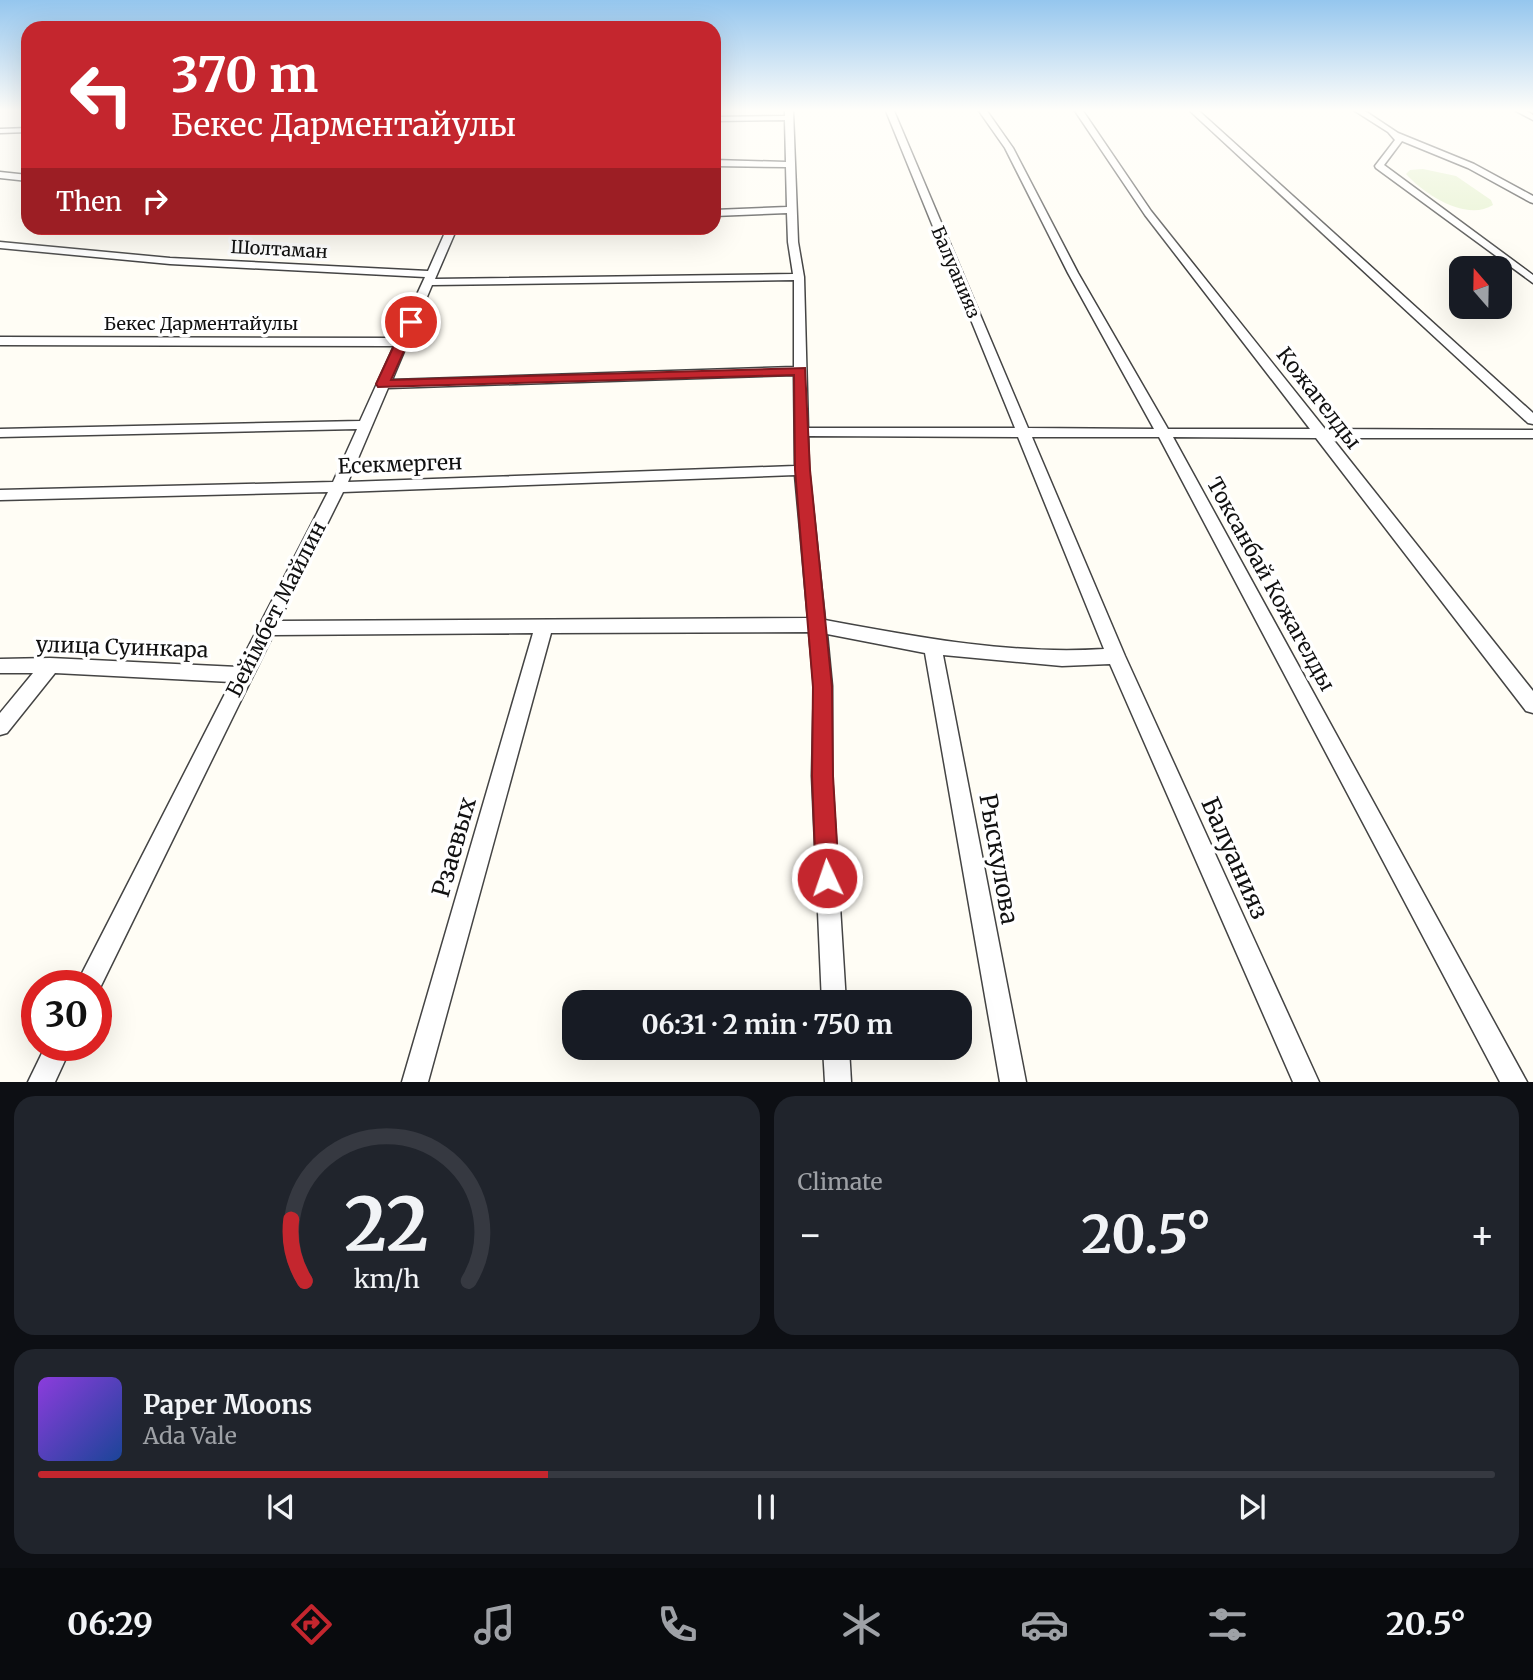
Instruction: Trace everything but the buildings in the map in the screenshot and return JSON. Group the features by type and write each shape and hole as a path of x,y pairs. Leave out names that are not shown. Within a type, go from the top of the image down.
{"street":[{"path":"791,161 793,242 799,277 802,470 823,687 822,776 833,990"},
{"name":"Балуанияз","path":"911,161 1116,656 1306,1082"},
{"name":"Токсанбай Кожагелды","path":"1016,161 1073,273 1210,516 1514,1082"},
{"name":"Кожагелды","path":"1113,161 1147,213 1533,705"},
{"path":"1249,161 1533,420"},
{"path":"1382,161 1379,166 1533,280"},
{"path":"1459,161 1533,200"},
{"path":"721,163 791,165"},
{"path":"0,175 21,177"},
{"path":"721,213 792,210"},
{"name":"Бейімбет Майлин","path":"95,970 338,487 449,235"},
{"name":"Шолтаман","path":"0,245 170,261 430,278 799,277"},
{"name":"Бекес Дарментайулы","path":"0,341 402,342"},
{"path":"383,384 800,371"},
{"path":"0,433 366,425"},
{"path":"802,432 1533,434"},
{"name":"Eсекмерген","path":"0,495 338,487 802,470"},
{"path":"267,628 817,625 933,647 1062,659 1116,656"},
{"name":"Рзаевых","path":"415,1082 544,626"},
{"name":"Рыскулова","path":"933,647 1013,1082"},
{"path":"0,727 50,665"},
{"name":"улица Суинкара","path":"0,666 50,665 242,675"},
{"path":"837,1060 838,1082"},
{"path":"41,1082 51,1061"}],"green space":[{"path":"1423,169 1456,176 1491,200 1493,205 1471,210 1458,208 1434,197 1406,174 1410,170"}],"route":[{"path":"411,322 383,384 800,371 802,470 823,687 822,776 827,878"}]}
